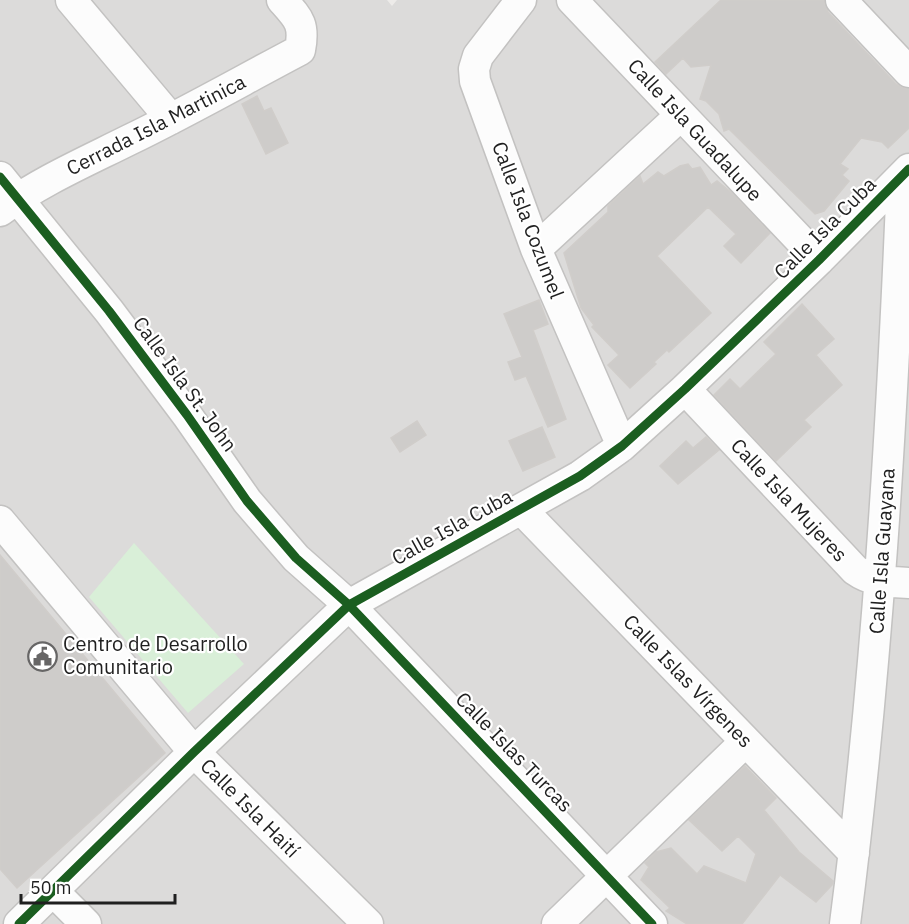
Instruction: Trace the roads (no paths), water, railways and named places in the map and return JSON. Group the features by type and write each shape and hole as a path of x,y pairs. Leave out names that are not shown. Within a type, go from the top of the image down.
{"street":[{"path":"71,0 171,119"},
{"name":"Cerrada Isla Martinica","path":"6,195 91,158 171,119 300,50 303,33 297,18 282,0"},
{"name":"Calle Isla Cozumel","path":"520,0 477,56 474,69 475,81 536,249 622,446"},
{"name":"Calle Isla Guadalupe","path":"572,0 819,260"},
{"path":"841,0 909,72"},
{"path":"536,249 681,115"},
{"name":"Calle Isla Cuba","path":"19,924 194,752 349,605 522,510 580,476 622,446 685,389 819,260 905,173"},
{"name":"Calle Isla Guayana","path":"845,924 895,582 893,382 905,173"},
{"name":"Calle Isla St. John","path":"6,195 109,311 187,415 247,501 296,558 349,605"},
{"name":"Calle Isla Mujeres","path":"685,389 855,570 865,577 895,582"},
{"name":"Calle Islas Vírgenes","path":"522,510 854,853"},
{"name":"Calle Isla Haití","path":"0,521 194,752 368,924"},
{"name":"Calle Islas Turcas","path":"349,605 652,924"},
{"path":"557,924 745,742"},
{"path":"53,891 86,924"}],"place":[{"name":"Centro de Desarrollo Comunitario","path":"42,656"}]}
